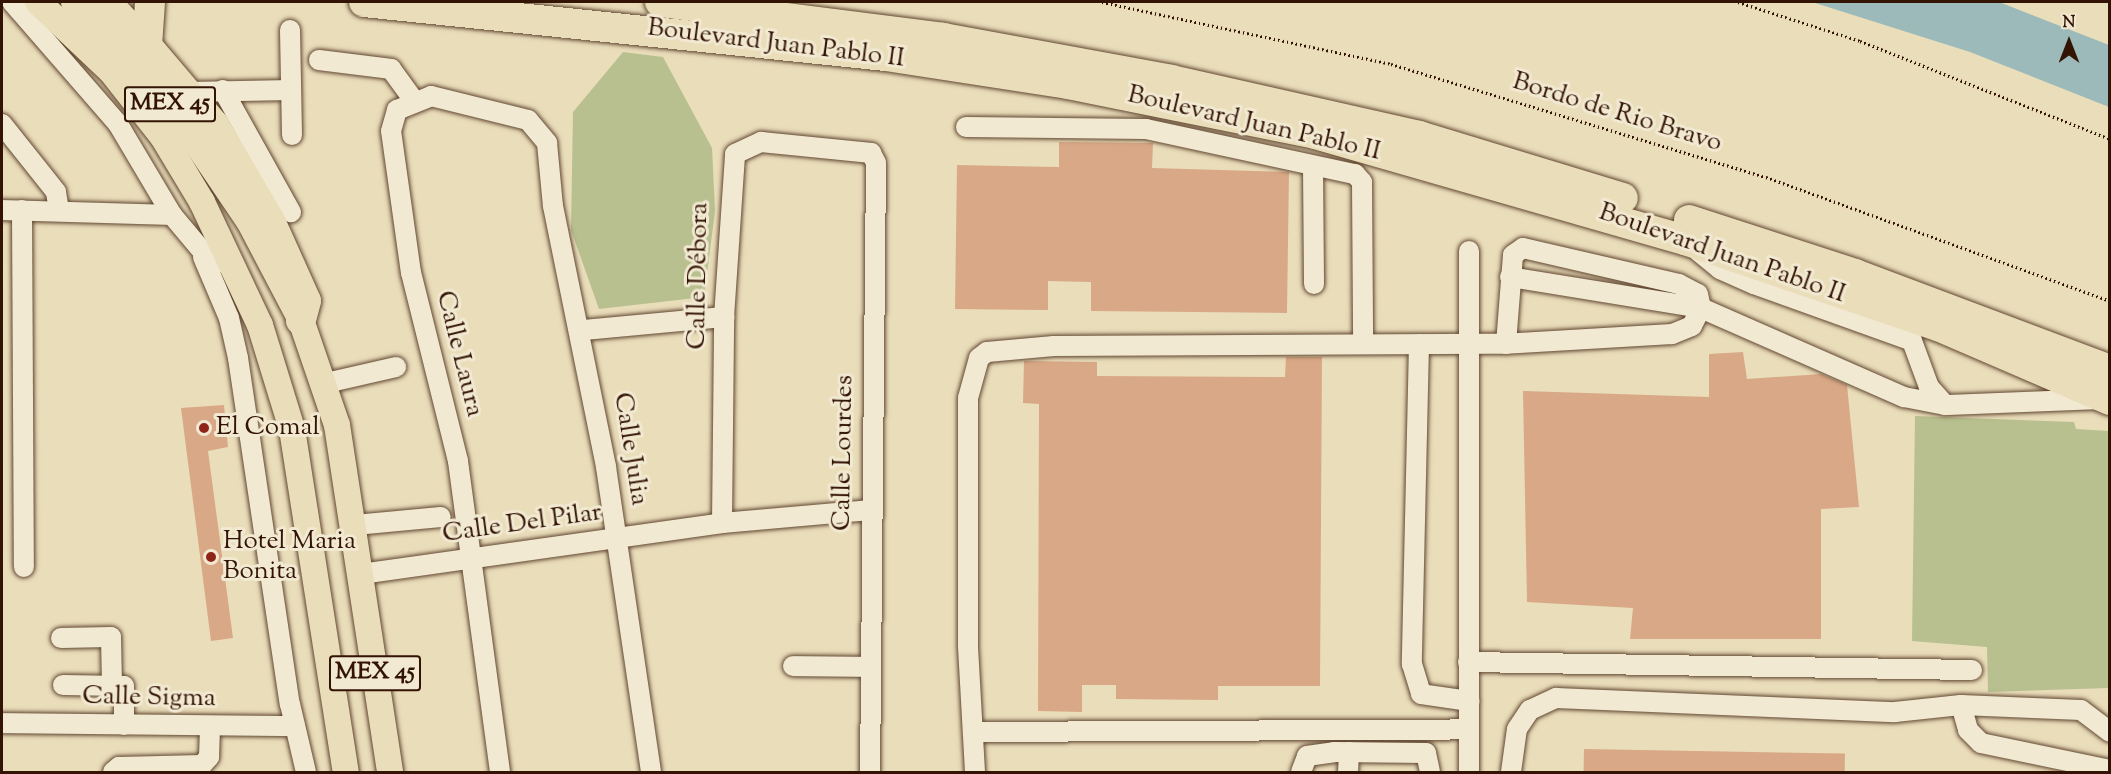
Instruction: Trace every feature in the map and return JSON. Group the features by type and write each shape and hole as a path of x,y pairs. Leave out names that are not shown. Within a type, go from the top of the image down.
{"highway":[{"path":"106,2 189,92 272,223 306,301 301,320"},
{"path":"147,46 150,2"},
{"name":"Boulevard Juan Pablo II","path":"364,2 767,41 1068,84 1315,134 1685,240 1938,326 2109,390"},
{"name":"Boulevard Juan Pablo II","path":"660,2 944,38 1171,80 1419,136 1855,274 2109,390"}],"main road":[{"name":"MEX 45","path":"38,2 111,71 163,137 245,292 292,429 346,772"},
{"name":"MEX 45","path":"74,2 169,103 249,221 301,320 326,383 355,525 390,772"}],"street":[{"path":"12,2 118,124 172,215 203,256 245,292"},
{"path":"290,30 292,135"},
{"path":"320,60 392,69 413,99"},
{"path":"223,90 291,212"},
{"path":"189,92 291,90"},
{"name":"Calle Julia","path":"413,99 430,96 528,120 545,137 553,206 583,330 651,772"},
{"name":"Calle Laura","path":"413,99 392,122 395,170 411,273 458,461 500,772"},
{"path":"2,124 56,192 59,211"},
{"path":"966,127 1146,129 1313,167 1354,174 1362,182 1363,343"},
{"name":"Calle Débora","path":"722,523 724,317 735,154 761,142 853,152"},
{"name":"Calle Lourdes","path":"853,152 871,153 876,164 870,510 870,772"},
{"path":"1313,167 1314,284"},
{"path":"2,210 172,215"},
{"path":"22,210 24,567"},
{"path":"1685,240 1720,269 1754,284 1912,341 1929,387 1945,405"},
{"path":"975,772 968,398 979,358 1007,349 1054,346 1363,343 1468,345 1506,344 1672,334 1692,327 1701,308 1698,294 1679,284 1523,248 1513,255 1506,344"},
{"path":"1469,250 1469,772"},
{"path":"203,256 229,318 238,358 295,726 306,772"},
{"path":"1510,277 1701,308 1869,384 1945,405 2109,390"},
{"path":"583,330 724,317"},
{"path":"1419,344 1412,664 1421,694 1469,701"},
{"path":"326,383 396,367"},
{"name":"Calle Del Pilar","path":"361,574 722,523 870,510"},
{"path":"355,525 441,517"},
{"path":"62,638 111,637 112,685"},
{"path":"1468,662 1972,670"},
{"path":"793,666 870,667"},
{"path":"63,685 124,686 124,725"},
{"path":"1511,772 1516,729 1530,710 1556,698 1895,712 1961,705 2081,710 2109,732"},
{"path":"1961,705 1968,730 1989,746 2109,770"},
{"name":"Calle Sigma","path":"2,723 295,726"},
{"path":"113,772 120,767 187,770 202,765 209,757 210,726"},
{"path":"974,732 1469,729"},
{"path":"1348,752 1348,772"},
{"path":"1301,772 1307,756 1348,752 1426,753 1430,772"}],"path":[{"name":"Bordo de Rio Bravo","path":"1102,2 1391,64 1766,177 2109,301"},
{"path":"1738,2 1860,41 2109,139"}],"green space":[{"path":"623,52 663,57 712,148 715,211 704,297 599,309 571,230 573,112"},
{"path":"1915,416 2074,422 2076,429 2109,431 2109,688 1988,692 1987,647 1912,641"}],"water":[{"path":"1812,2 1999,2 2109,45 2109,107 1970,52"}],"building":[{"path":"1059,142 1153,143 1152,168 1289,172 1287,313 1091,311 1091,282 1048,281 1048,310 955,309 957,165 1059,167"},
{"path":"1743,352 1747,379 1821,374 1847,385 1859,507 1821,509 1821,639 1630,639 1633,608 1527,602 1523,391 1709,397 1709,354"},
{"path":"1286,357 1322,357 1320,686 1218,686 1218,700 1116,699 1116,685 1082,685 1082,712 1038,711 1039,404 1023,403 1024,361 1097,362 1097,376 1285,377"},
{"path":"224,405 228,447 208,451 233,638 211,641 181,408"},
{"path":"1584,749 1845,754 1845,772 1584,772"}],"place":[{"name":"El Comal","path":"204,428"},
{"name":"Hotel Maria Bonita","path":"211,557"}]}
